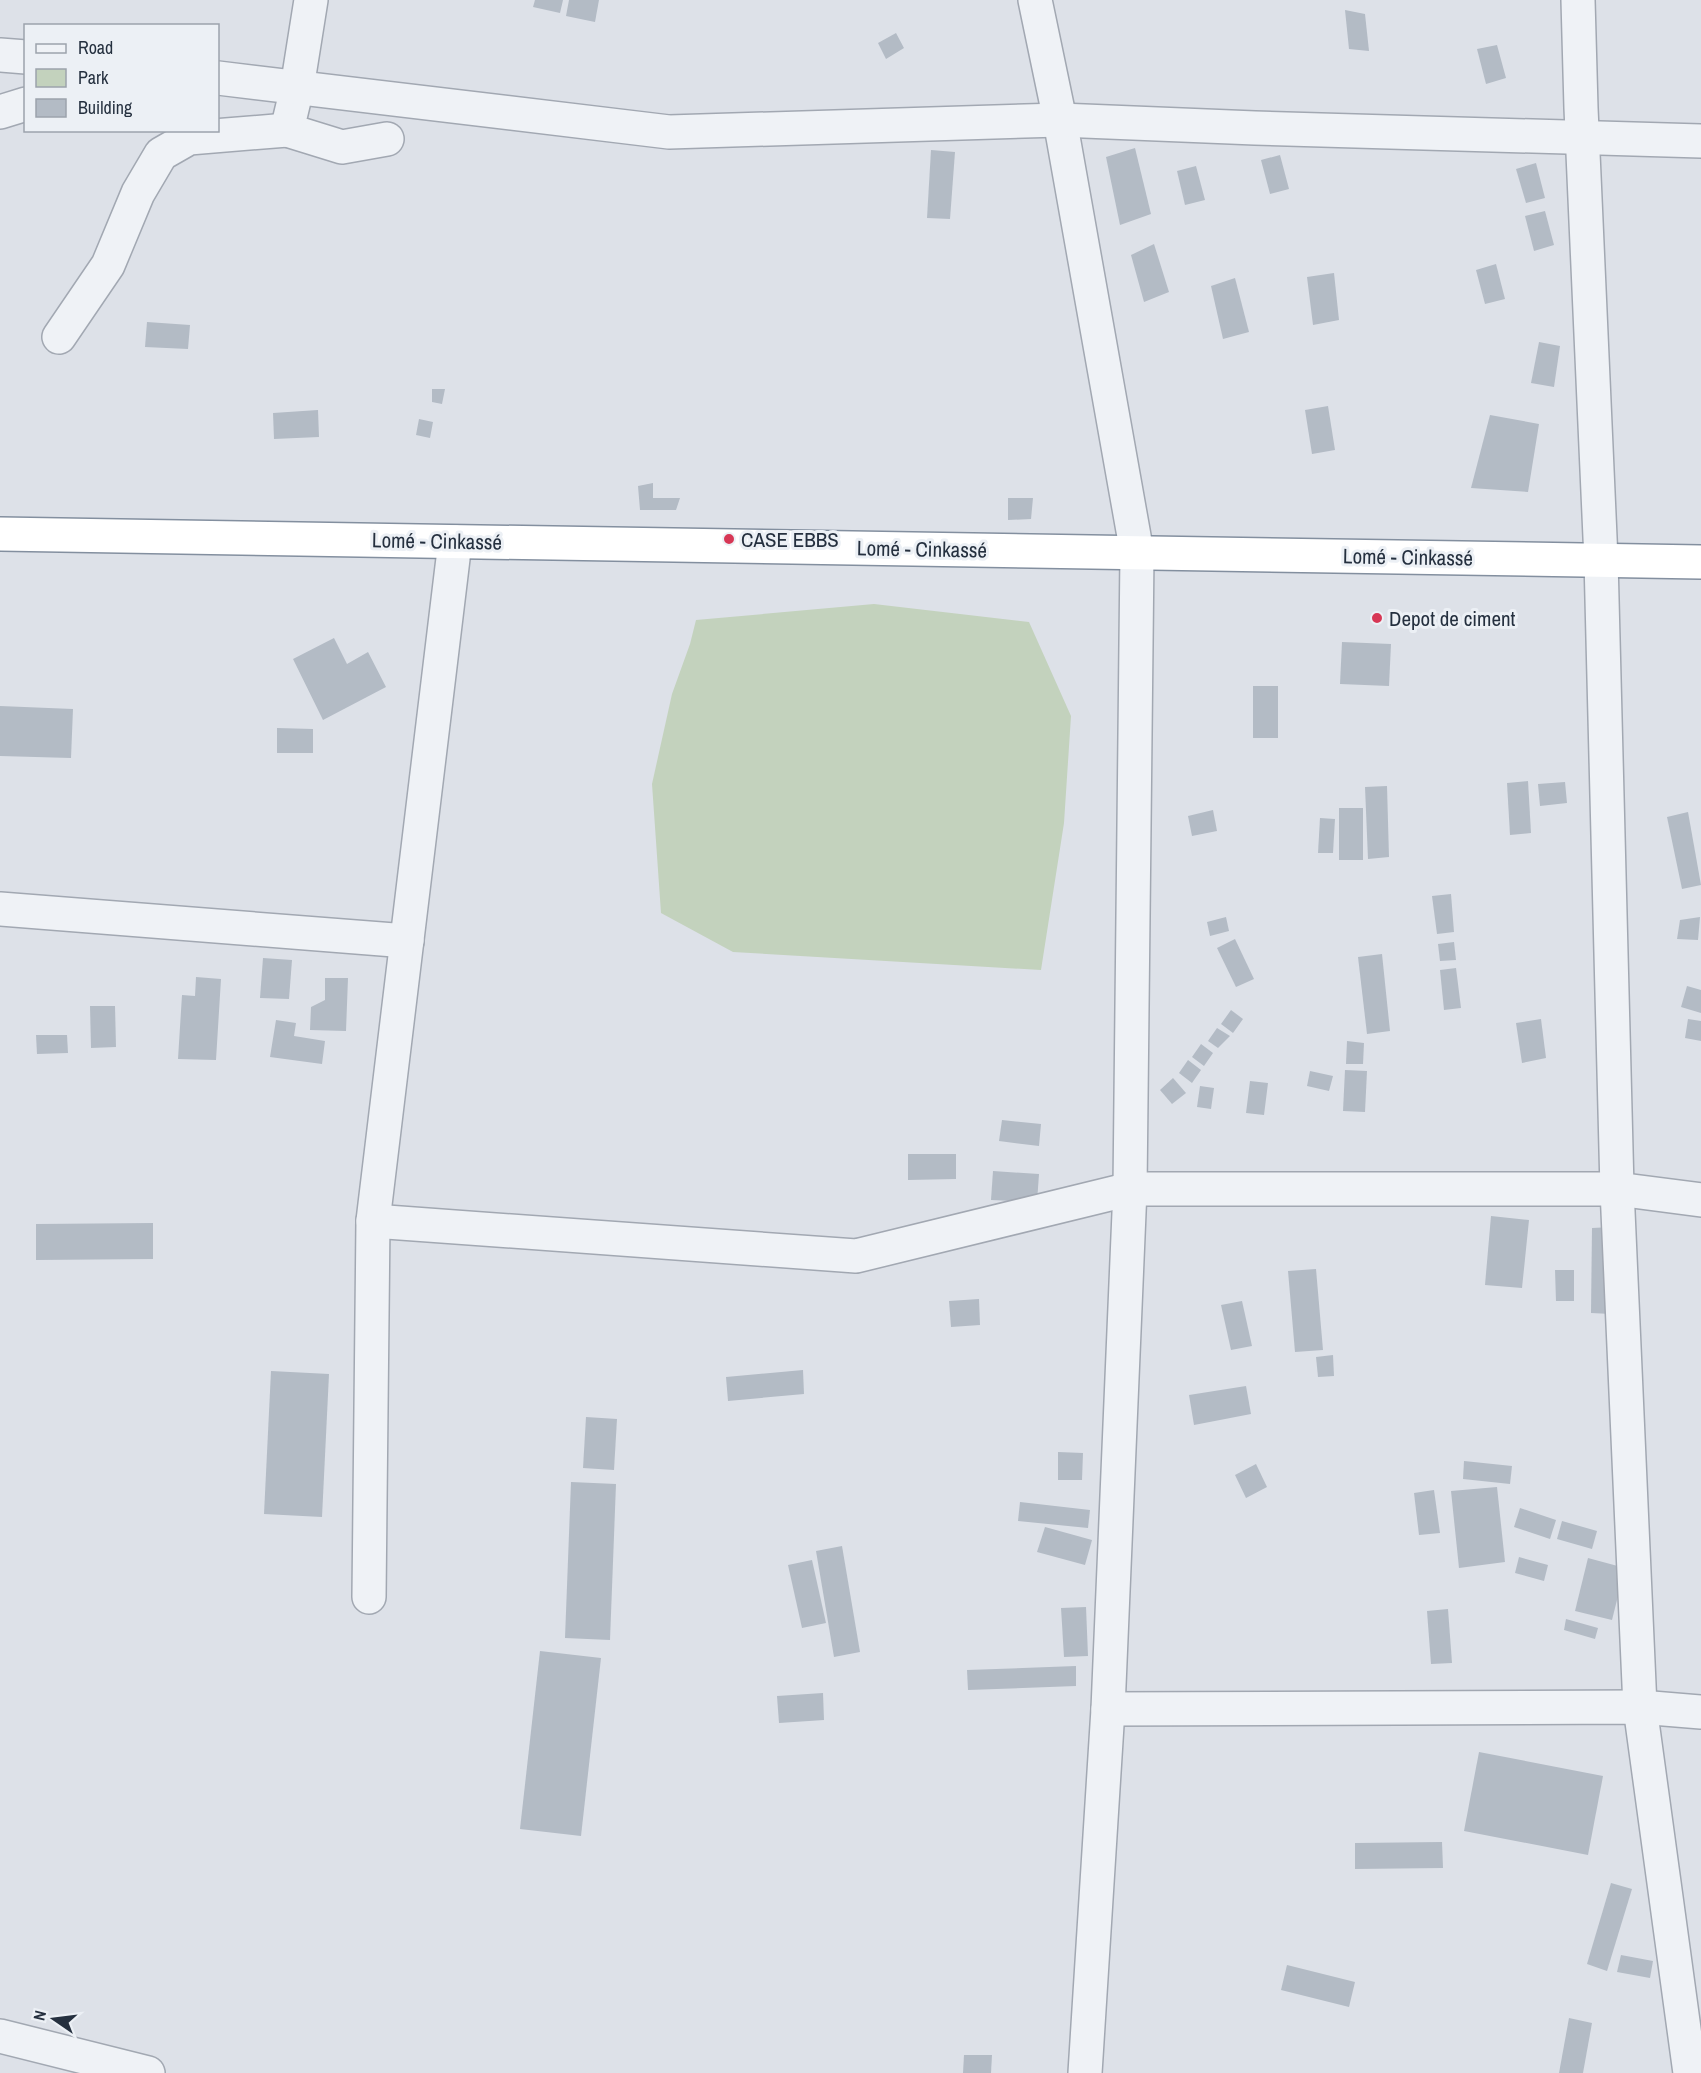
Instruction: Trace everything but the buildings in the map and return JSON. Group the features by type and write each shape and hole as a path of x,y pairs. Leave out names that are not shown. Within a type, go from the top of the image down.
{"highway":[{"name":"Lomé - Cinkassé","path":"0,534 1701,562"}],"street":[{"path":"287,130 297,88 311,0"},
{"path":"1035,0 1060,120 1137,553 1131,1189 1108,1709 1084,2073"},
{"path":"1578,0 1601,561 1617,1189 1640,1707 1690,2073"},
{"path":"0,55 24,57"},
{"path":"219,78 669,132 1060,120 1701,141"},
{"path":"0,112 24,105"},
{"path":"59,337 108,265 138,193 171,138 287,130 342,147 387,139"},
{"path":"369,1597 373,1221 455,542"},
{"path":"0,909 407,941"},
{"path":"373,1221 855,1256 1131,1189 1617,1189 1701,1200"},
{"path":"1108,1709 1640,1707 1701,1712"},
{"path":"0,2036 148,2073"}],"green space":[{"path":"874,604 1029,622 1071,716 1064,823 1041,970 733,952 661,913 652,784 672,694 696,620"}],"place":[{"name":"CASE EBBS","path":"729,539"},
{"name":"Depot de ciment","path":"1377,618"}]}
